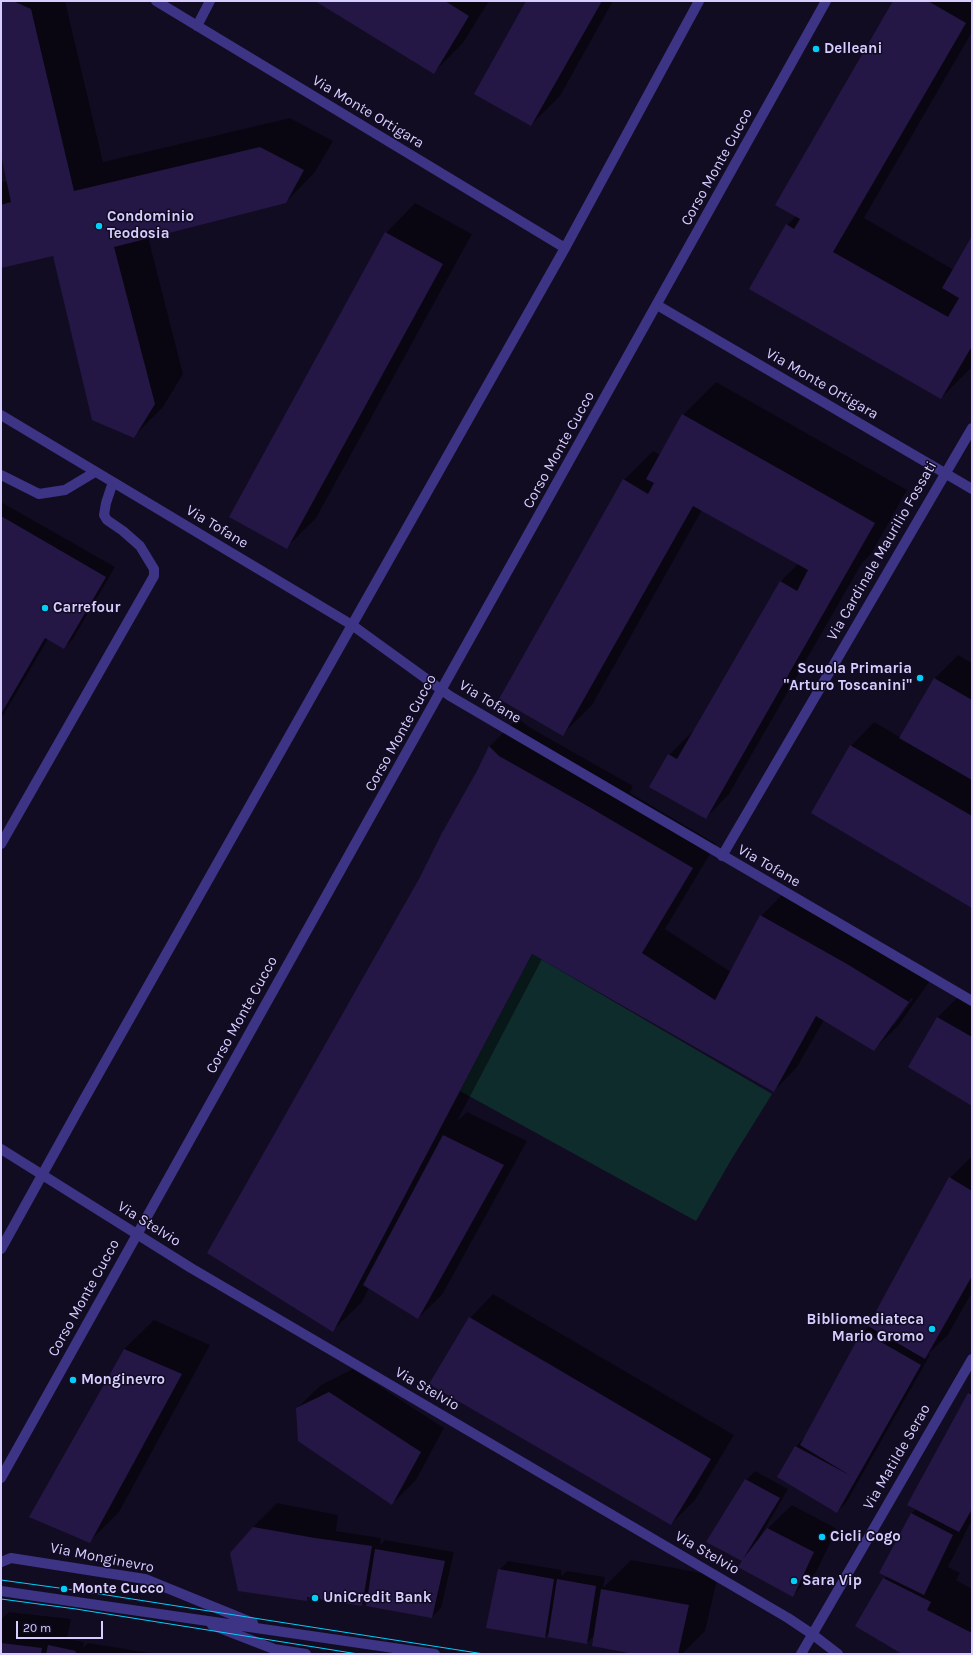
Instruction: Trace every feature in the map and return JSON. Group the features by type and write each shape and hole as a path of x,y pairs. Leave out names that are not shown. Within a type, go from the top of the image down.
{"street":[{"name":"Via Monte Ortigara","path":"156,1 565,248"},
{"path":"197,26 210,1"},
{"path":"1,1248 565,248 699,1"},
{"name":"Corso Monte Cucco","path":"1,1478 136,1234 442,691 826,1"},
{"name":"Via Monte Ortigara","path":"657,305 972,489"},
{"name":"Via Tofane","path":"1,415 352,625 442,691 972,1001"},
{"name":"Via Cardinale Maurilio Fossati","path":"722,856 972,428"},
{"path":"1,475 39,494 65,490 95,472"},
{"path":"1,844 154,576 154,569 140,546 124,531 107,520 104,515 106,503 113,482"},
{"name":"Via Stelvio","path":"1,1149 136,1234 812,1634 838,1654"},
{"name":"Via Matilde Serao","path":"801,1654 972,1359"},
{"name":"Via Monginevro","path":"1,1562 11,1558 145,1579 236,1615 262,1628"},
{"name":"Via Monginevro","path":"1,1591 435,1654"},
{"name":"Via Monginevro","path":"191,1618 274,1649 306,1654"}],"green space":[{"path":"532,954 772,1094 731,1160 696,1221 460,1091"}],"building":[{"name":"Condominio Teodosia","path":"1,1 13,1 31,9 74,191 260,147 304,170 286,203 114,247 155,404 134,438 92,420 53,256 1,268 1,205 11,202 1,155"},
{"path":"315,1 445,1 469,16 434,74"},
{"path":"526,1 602,1 531,126 474,94"},
{"path":"893,1 928,1 966,23 833,252 948,317 959,298 942,288 972,236 972,346 941,399 749,289 786,224 794,229 800,219 775,205"},
{"path":"385,232 443,264 287,549 229,517"},
{"path":"682,414 875,523 706,819 649,787 668,754 677,759 780,581 797,591 808,570 693,506 563,736 499,699 623,479 648,494 654,483 646,479"},
{"name":"Carrefour","path":"1,516 106,577 64,649 45,638 1,714"},
{"path":"934,678 972,700 972,780 899,738"},
{"path":"850,745 972,816 972,908 811,813"},
{"path":"489,746 499,756 693,868 642,953 715,1000 760,915 847,964 909,1002 874,1051 816,1016 774,1092 532,954 333,1332 207,1253 419,879"},
{"path":"937,1017 972,1037 972,1106 908,1067"},
{"path":"443,1135 504,1165 418,1319 363,1285"},
{"path":"949,1177 972,1191 972,1276 925,1359 868,1326"},
{"path":"469,1317 711,1459 671,1525 429,1384"},
{"path":"862,1331 921,1365 837,1513 777,1477 795,1446 851,1476 800,1445"},
{"path":"124,1349 182,1374 90,1543 29,1517"},
{"path":"329,1392 421,1452 392,1505 298,1441 296,1408"},
{"path":"968,1393 972,1395 972,1509 959,1532 907,1505"},
{"path":"745,1479 780,1498 743,1559 767,1528 814,1552 793,1597 738,1567 742,1561 706,1542"},
{"path":"911,1513 953,1535 924,1595 879,1573"},
{"path":"253,1527 372,1546 362,1606 307,1597 307,1601 238,1591 230,1553"},
{"path":"375,1549 445,1561 432,1618 366,1606"},
{"path":"498,1569 554,1579 545,1638 486,1628"},
{"path":"883,1578 931,1602 927,1610 972,1633 972,1654 902,1654 855,1626"},
{"path":"557,1579 596,1586 587,1644 548,1637"},
{"path":"601,1589 689,1605 678,1654 634,1654 592,1646"},
{"path":"1,1643 42,1648 41,1654 1,1654"},
{"path":"48,1645 76,1651 75,1654 46,1654"}],"tram line":[{"path":"1,1580 81,1591 484,1654"},
{"path":"1,1599 76,1609 358,1654"}],"place":[{"name":"Delleani","path":"816,49"},
{"name":"Condominio Teodosia","path":"99,226"},
{"name":"Carrefour","path":"45,608"},
{"name":"Scuola Primaria \"Arturo Toscanini\"","path":"920,678"},
{"name":"Bibliomediateca Mario Gromo","path":"932,1329"},
{"name":"Monginevro","path":"73,1380"},
{"name":"Cicli Cogo","path":"822,1537"},
{"name":"Sara Vip","path":"794,1581"},
{"name":"Monte Cucco","path":"64,1589"},
{"name":"UniCredit Bank","path":"315,1598"}]}
